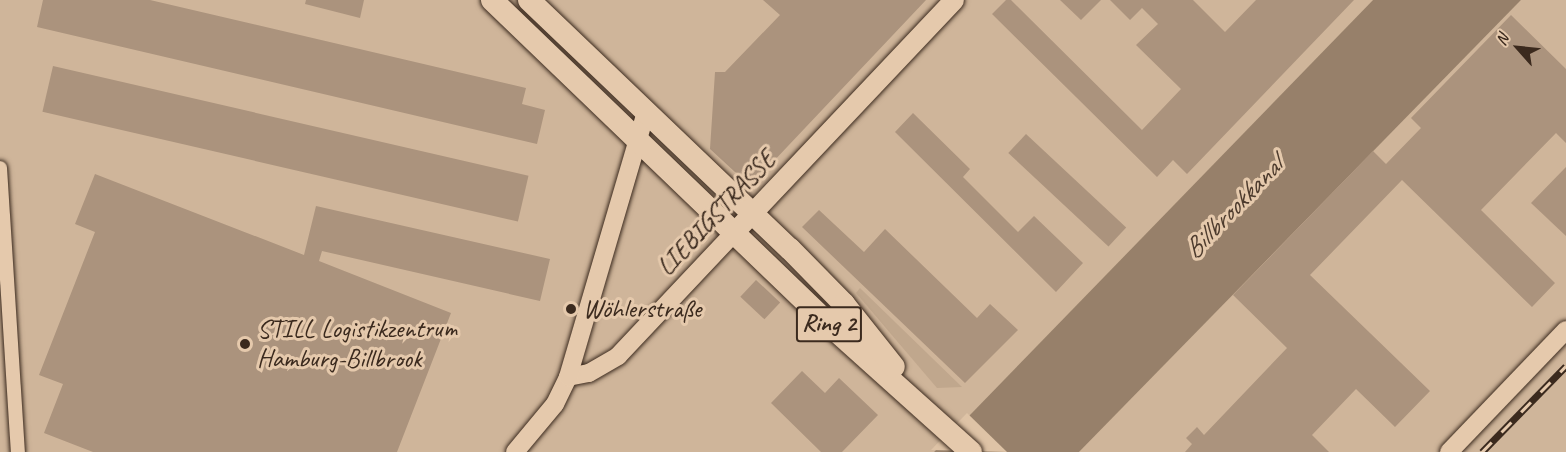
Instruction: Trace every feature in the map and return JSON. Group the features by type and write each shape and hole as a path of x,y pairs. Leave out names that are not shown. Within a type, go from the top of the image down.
{"main road":[{"name":"Ring 2","path":"492,0 825,321 971,452"},
{"name":"Ring 2","path":"529,0 752,213 843,304 928,411"},
{"name":"LIEBIGSTRASSE","path":"734,232 954,0"}],"street":[{"path":"516,452 555,404 568,377 646,112"},
{"path":"0,168 18,452"},
{"name":"LIEBIGSTRASSE","path":"568,377 589,373 618,356 734,232"},
{"path":"1449,452 1566,330"}],"shaded area":[{"path":"0,0 1373,0 934,452 0,452"},
{"path":"503,0 517,0 594,72 589,81"},
{"path":"1521,0 1566,0 1566,452 1079,452"},
{"path":"860,288 962,387 937,388 856,293"}],"water":[{"name":"Billbrookkanal","path":"1373,0 1521,0 1079,452 934,452"}],"pier":[{"path":"967,413 1007,452 931,450"}],"building":[{"path":"43,0 150,0 526,88 522,104 545,110 537,144 37,27"},
{"path":"306,0 364,0 360,18 305,4"},
{"path":"763,0 926,0 755,181 735,172 710,149 715,72 725,72 780,15"},
{"path":"1006,0 1011,0 1142,130 1181,89 1136,45 1158,24 1142,8 1130,20 1110,0 1193,0 1225,32 1256,0 1354,0 1187,174 1173,160 1157,177 992,14"},
{"path":"1060,0 1101,0 1081,20"},
{"path":"1511,15 1566,69 1566,143 1556,133 1481,210 1555,283 1532,307 1402,180 1310,275 1430,391 1395,427 1356,389 1312,435 1329,452 1185,452 1192,444 1186,438 1197,427 1204,435 1287,348 1233,295 1373,151 1386,164 1421,128 1411,118"},
{"path":"53,66 528,176 518,222 42,112"},
{"path":"913,113 970,169 963,177 1018,232 1034,216 1083,263 1056,292 895,132"},
{"path":"1026,134 1126,227 1108,246 1008,153"},
{"path":"1566,167 1566,236 1531,203"},
{"name":"STILL Logistikzentrum Hamburg-Billbrook","path":"95,174 304,255 316,206 550,259 540,301 322,251 319,261 451,313 397,452 93,452 44,433 63,384 39,375 95,232 75,224"},
{"path":"819,210 864,252 885,229 977,318 990,304 1018,330 965,383 802,227"},
{"path":"756,280 780,303 764,319 740,297"},
{"path":"802,371 825,393 839,378 878,415 842,452 821,452 771,403"}],"railway":[{"path":"1482,452 1566,366"}],"place":[{"name":"Wöhlerstraße","path":"571,309"},
{"name":"STILL Logistikzentrum Hamburg-Billbrook","path":"245,344"}]}
